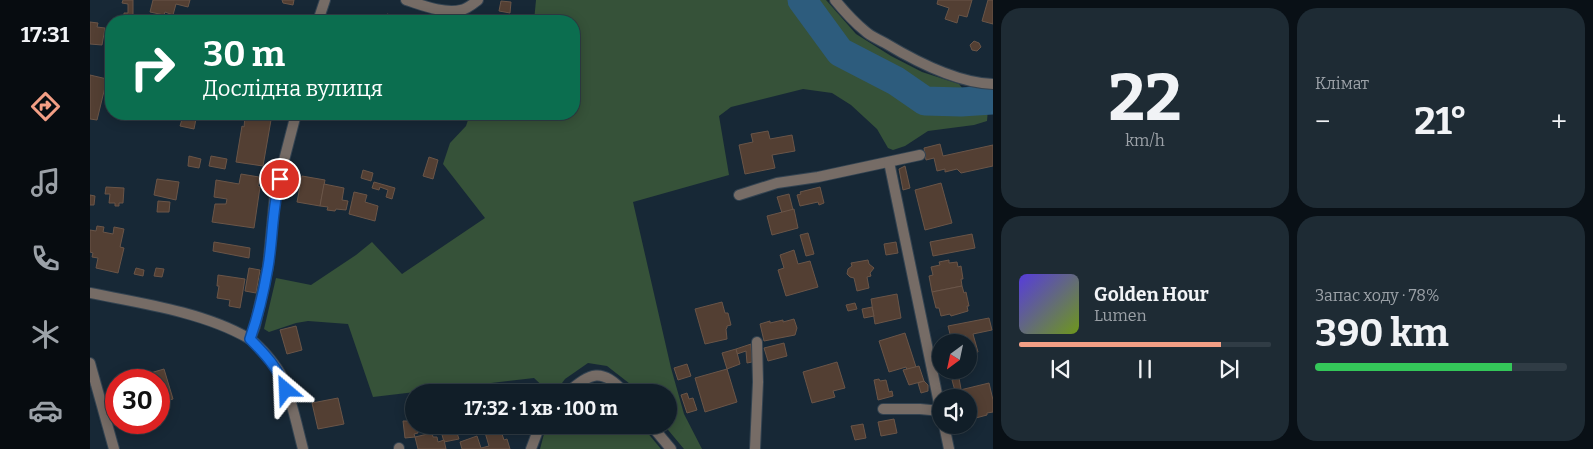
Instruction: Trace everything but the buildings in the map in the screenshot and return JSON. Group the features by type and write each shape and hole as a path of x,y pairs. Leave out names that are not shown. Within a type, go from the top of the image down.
{"street":[{"path":"320,15 325,0"},
{"path":"406,0 454,11 463,10 478,0"},
{"path":"835,0 866,32 902,53 934,68 962,78 985,84 993,84"},
{"path":"250,339 255,326 268,267 276,195 295,120"},
{"path":"739,195 777,184 920,155"},
{"path":"889,162 936,389"},
{"path":"90,293 168,309 210,322 250,339 264,353 282,378 303,449"},
{"path":"755,449 758,382 757,342"},
{"path":"90,363 114,449"},
{"path":"577,384 590,376 602,376 615,384"},
{"path":"883,409 932,411"},
{"path":"531,449 536,434"},
{"path":"659,434 672,449"},
{"path":"946,434 949,449"}],"green space":[{"path":"536,0 826,0 856,34 891,56 922,72 959,84 970,98 982,97 983,104 988,109 987,121 974,125 928,131 905,146 893,150 888,148 877,129 851,105 832,93 803,89 731,107 719,116 729,175 633,202 676,384 630,384 607,366 588,363 565,379 561,384 540,384 534,378 483,384 405,384 405,393 373,397 348,324 308,321 269,332 264,329 276,278 311,285 372,242 402,274 485,218 443,164 450,143 466,126 468,120 580,120 580,15 535,15"},
{"path":"677,389 684,414 702,449 684,449 672,434 677,434"},
{"path":"544,434 648,434 661,449 540,449"}],"waterway":[{"path":"802,0 840,52 896,81 925,101 961,102 993,100"}],"route":[{"path":"280,179 276,195 268,267 255,326 250,339 264,353 282,378 286,390"}]}
